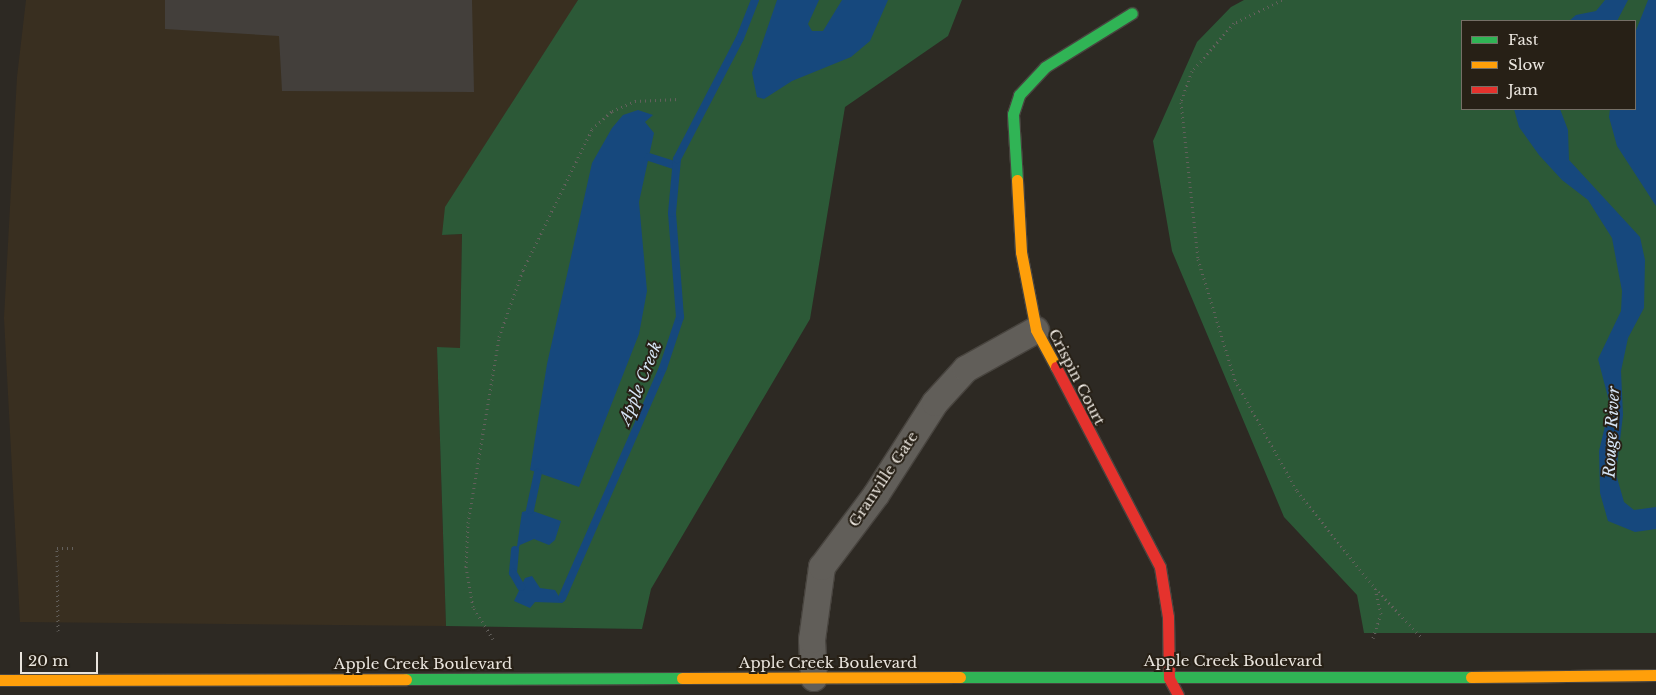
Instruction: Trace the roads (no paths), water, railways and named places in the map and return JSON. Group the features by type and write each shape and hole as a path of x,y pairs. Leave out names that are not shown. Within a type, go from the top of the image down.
{"main road":[{"name":"Crispin Court","path":"1132,13 1045,67 1019,95 1013,114 1021,252 1036,330 1160,567 1168,617 1169,678"},
{"name":"Apple Creek Boulevard","path":"0,680 1169,678 1656,674"},
{"path":"1163,695 1169,678"},
{"path":"1169,678 1178,695"}],"street":[{"name":"Granville Gate","path":"814,678 814,622 822,567 876,495 934,404 966,369 1036,330"}],"water":[{"path":"777,0 819,0 808,24 812,31 823,31 842,0 888,0 870,41 851,57 792,81 764,99 757,97 752,73"},
{"path":"1605,0 1628,0 1618,20 1570,20 1576,15 1596,11"},
{"path":"1648,0 1656,0 1656,206 1617,146 1609,117 1610,110 1636,110 1636,30"},
{"path":"638,110 653,115 645,122 654,133 639,202 647,291 639,334 579,487 530,470 547,364 592,163 612,128 623,115"},
{"name":"Rouge River","path":"1514,110 1560,110 1568,130 1569,160 1640,237 1645,260 1644,308 1628,338 1621,371 1623,415 1616,474 1624,502 1634,510 1656,507 1656,529 1635,532 1608,521 1600,493 1599,451 1610,405 1598,359 1621,311 1622,291 1612,238 1588,200 1562,180 1539,155 1519,127"},
{"path":"530,510 561,521 555,540 549,545 534,539 520,545 516,553 522,512"},
{"path":"532,576 540,588 555,590 563,603 535,602 530,608 514,601 525,578"}],"waterway":[{"name":"Apple Creek","path":"562,598 663,368 680,317 672,213 677,159 740,38 755,0"},
{"name":"Apple Creek","path":"649,157 676,166"},
{"name":"Apple Creek","path":"530,510 538,473"},
{"name":"Apple Creek","path":"515,550 513,573 521,587"}]}
